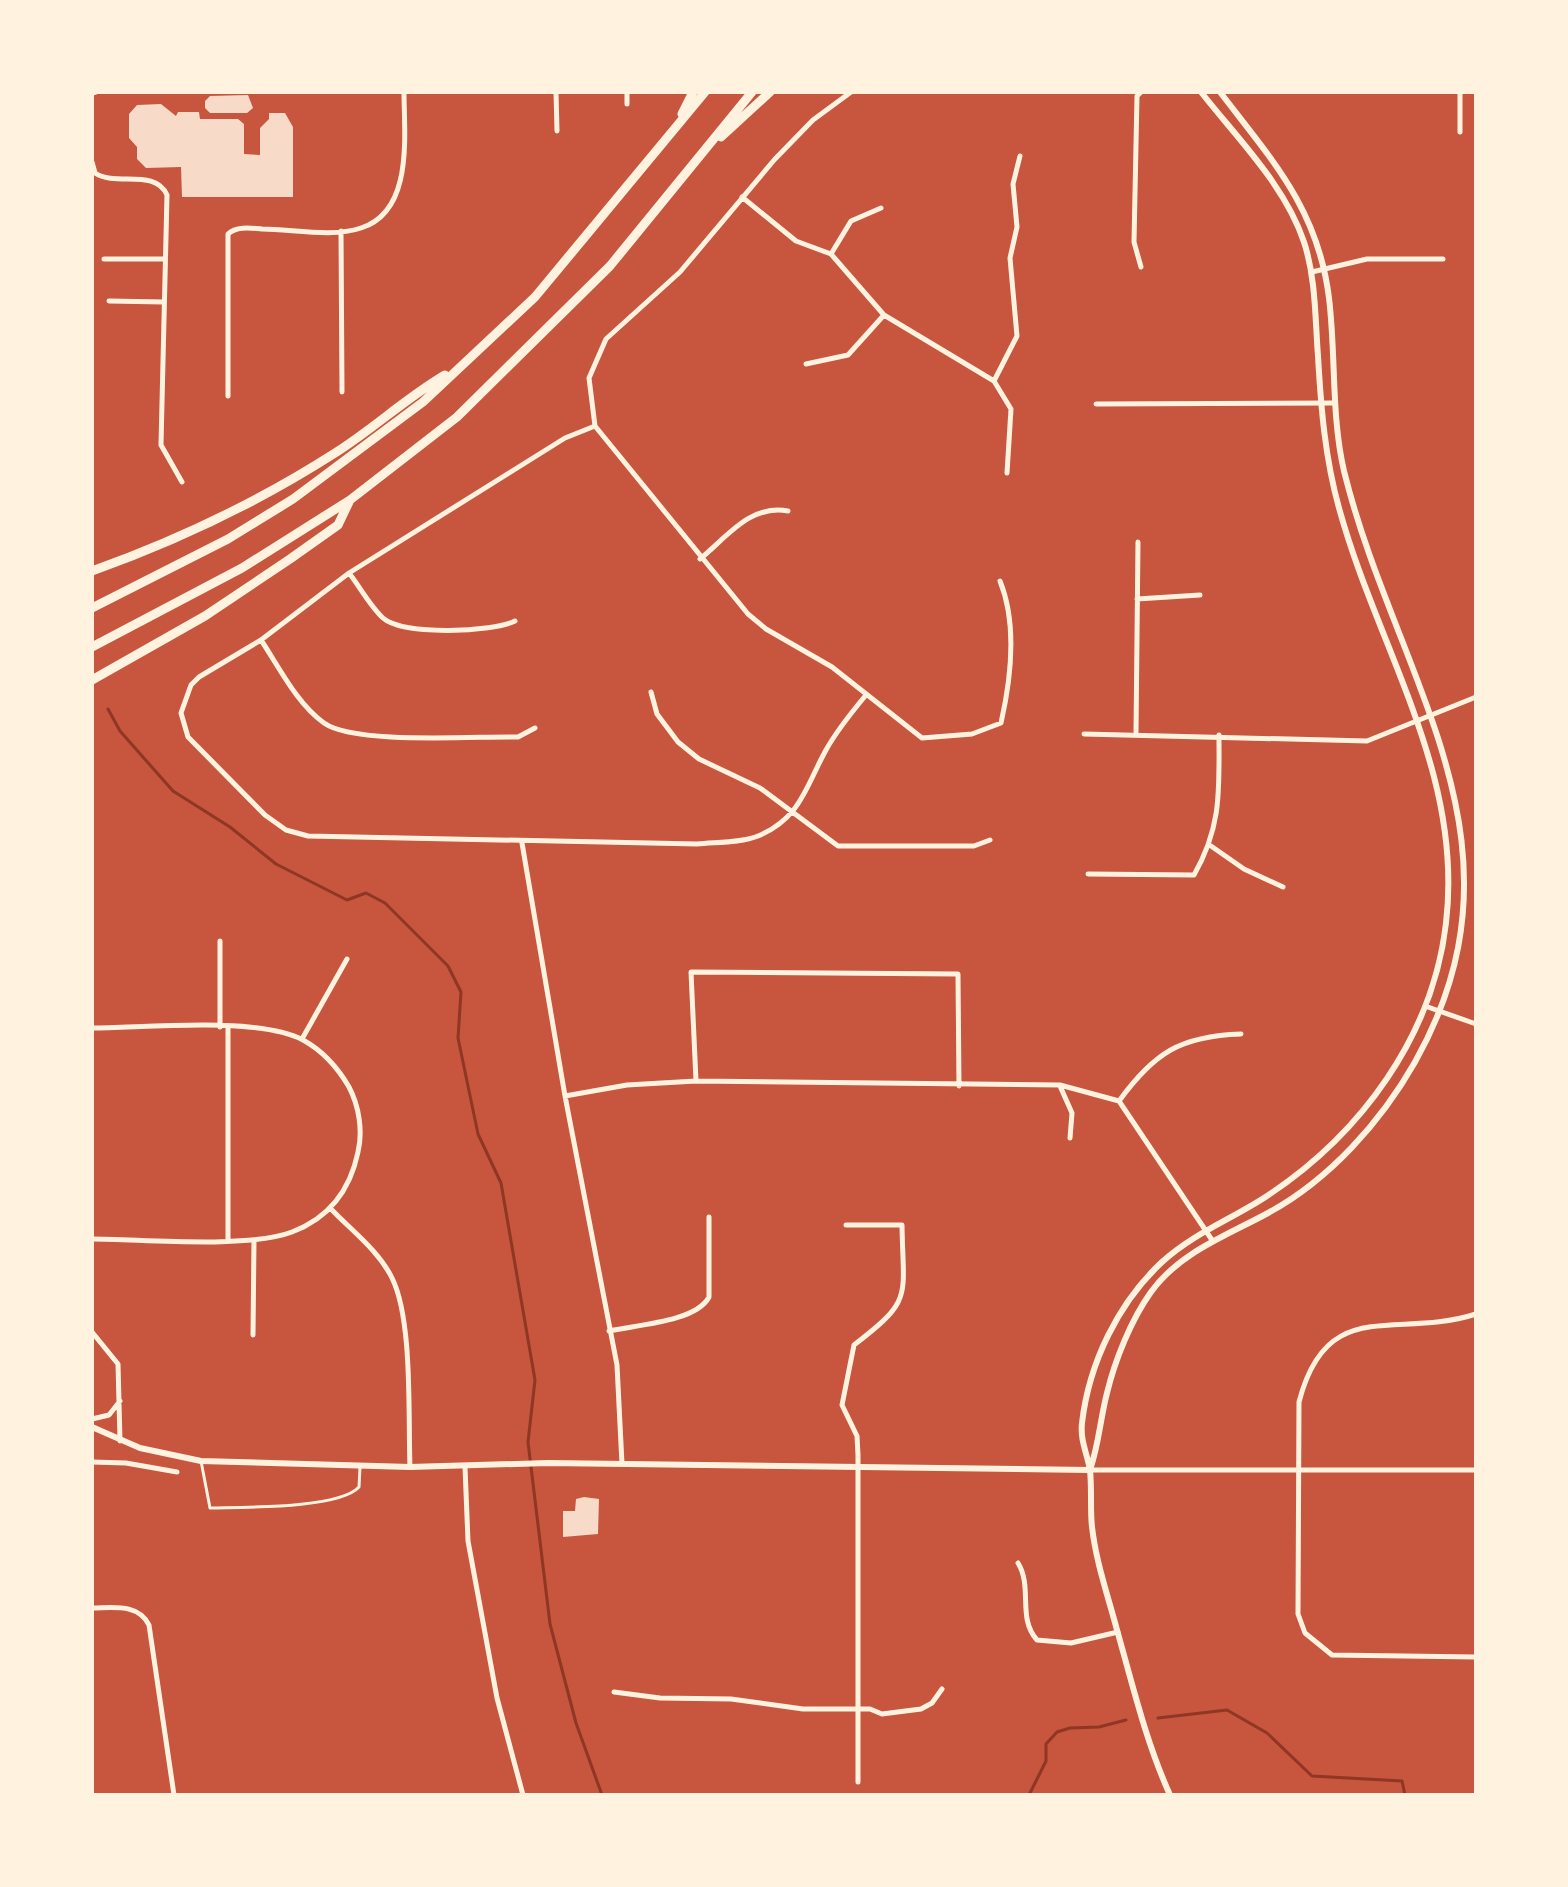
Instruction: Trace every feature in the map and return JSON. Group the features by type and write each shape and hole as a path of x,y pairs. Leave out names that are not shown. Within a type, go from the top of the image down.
{"highway":[{"path":"673,131 693,92"},
{"path":"92,608 169,571 293,499 362,451 423,402 535,297 705,92"},
{"path":"92,647 242,568 350,500 457,417 610,266 752,92"},
{"path":"706,149 770,92"},
{"path":"92,571 213,520 295,477 366,432 421,389 455,370"},
{"path":"92,680 205,616 290,559 338,525 350,500"}],"street":[{"path":"228,396 230,230 341,231 361,228 374,220 399,188 404,174 404,92"},
{"path":"556,92 557,131"},
{"path":"627,92 627,104"},
{"path":"851,92 813,120 742,197 680,272 606,339 589,378 595,426 700,559 748,614 766,629 832,667 922,738 972,734 1001,723 1008,689 1008,602 1000,581"},
{"path":"1141,92 1137,96 1134,229 1141,267"},
{"path":"1170,1795 1155,1762 1096,1549 1090,1470 1081,1426 1102,1348 1123,1310 1148,1277 1206,1228 1264,1198 1307,1167 1352,1126 1403,1052 1425,1006 1446,924 1449,875 1442,803 1418,722 1348,539 1331,476 1321,404 1312,272 1302,238 1280,194 1201,92"},
{"path":"1090,1470 1100,1440 1107,1394 1142,1307 1152,1290 1179,1263 1212,1240 1272,1211 1316,1179 1363,1136 1416,1060 1452,968 1460,922 1463,852 1453,783 1433,715 1363,533 1344,470 1335,403 1325,268 1299,198 1280,167 1220,92"},
{"path":"1460,92 1460,132"},
{"path":"994,381 1017,336 1010,258 1017,227 1013,184 1020,156"},
{"path":"92,162 95,173 104,179 153,181 163,186 167,195 161,445 182,482"},
{"path":"742,197 796,241 831,254 884,315 994,381 1011,409 1007,473"},
{"path":"831,254 851,221 881,208"},
{"path":"341,231 342,392"},
{"path":"104,259 165,259"},
{"path":"1312,272 1367,259 1443,259"},
{"path":"109,301 164,302"},
{"path":"806,364 848,355 884,315"},
{"path":"1096,404 1335,403"},
{"path":"595,426 565,438 349,573 261,640 199,677 187,693 181,713 185,731 197,747 265,815 286,830 332,839 697,844 758,836 793,813 812,785 824,753 842,724 866,695"},
{"path":"700,559 751,515 776,509 788,511"},
{"path":"1136,732 1138,542"},
{"path":"349,573 384,619 410,629 500,629 515,621"},
{"path":"1137,599 1200,595"},
{"path":"261,640 307,707 336,729 368,735 518,737 535,728"},
{"path":"651,692 657,714 678,742 699,759 760,788 838,846 974,846 990,840"},
{"path":"1084,734 1136,732 1367,741 1476,697"},
{"path":"1088,874 1194,875 1211,846 1219,798 1219,735"},
{"path":"522,843 621,1400 622,1464"},
{"path":"1211,846 1244,869 1283,887"},
{"path":"220,941 220,1027"},
{"path":"302,1039 347,959"},
{"path":"696,1081 691,972 958,974 959,1086"},
{"path":"1425,1006 1476,1024"},
{"path":"228,1027 228,1240"},
{"path":"92,1028 228,1027 282,1032 302,1039 331,1061 348,1086 358,1113 359,1149 354,1171 331,1209 289,1233 254,1240 92,1239"},
{"path":"1119,1101 1143,1068 1177,1045 1207,1035 1241,1034"},
{"path":"565,1096 627,1085 696,1081 1060,1085 1119,1101 1212,1240"},
{"path":"1060,1085 1072,1113 1070,1138"},
{"path":"331,1209 384,1264 394,1280 404,1329 410,1467"},
{"path":"609,1331 689,1314 704,1307 709,1297 709,1217"},
{"path":"846,1225 902,1225 903,1295 893,1315 854,1345 845,1375 842,1405 857,1436 858,1782"},
{"path":"253,1335 254,1240"},
{"path":"1476,1314 1436,1322 1359,1328 1337,1337 1319,1352 1306,1375 1299,1402 1298,1614 1305,1633 1317,1646 1332,1655 1476,1657"},
{"path":"92,1332 118,1364 120,1441"},
{"path":"92,1419 109,1415 121,1400"},
{"path":"92,1427 120,1441 161,1454 201,1461 410,1467 548,1463 1090,1470 1476,1470"},
{"path":"92,1462 126,1463 177,1472"},
{"path":"465,1467 468,1541 497,1698 523,1795"},
{"path":"1018,1563 1026,1576 1028,1629 1037,1640 1071,1643 1118,1632"},
{"path":"92,1608 129,1608 139,1612 149,1625 174,1795"},
{"path":"614,1692 660,1698 731,1699 803,1709 857,1710 882,1714 921,1709 932,1703 942,1689"}],"lane":[{"path":"201,1461 210,1508 295,1506 351,1493 359,1487 360,1465"}],"building":[{"path":"248,95 253,108 247,113 210,113 205,108 205,101 210,96"},
{"path":"161,104 176,116 178,112 199,112 200,119 238,119 244,124 244,154 260,155 260,128 269,119 269,113 285,113 293,127 293,197 182,197 181,167 146,168 137,159 137,147 129,138 129,114 137,105"},
{"path":"576,1499 599,1499 598,1534 563,1537 563,1511 575,1511"}],"waterway":[{"path":"108,709 120,731 173,791 230,827 276,864 347,900 366,893 385,903 448,966 461,992 458,1038 478,1134 501,1183 535,1380 528,1442 550,1624 576,1723 602,1795"},
{"path":"1158,1718 1227,1710 1267,1733 1312,1776 1402,1781 1405,1795"},
{"path":"1029,1795 1046,1761 1046,1744 1057,1732 1126,1720"}]}
